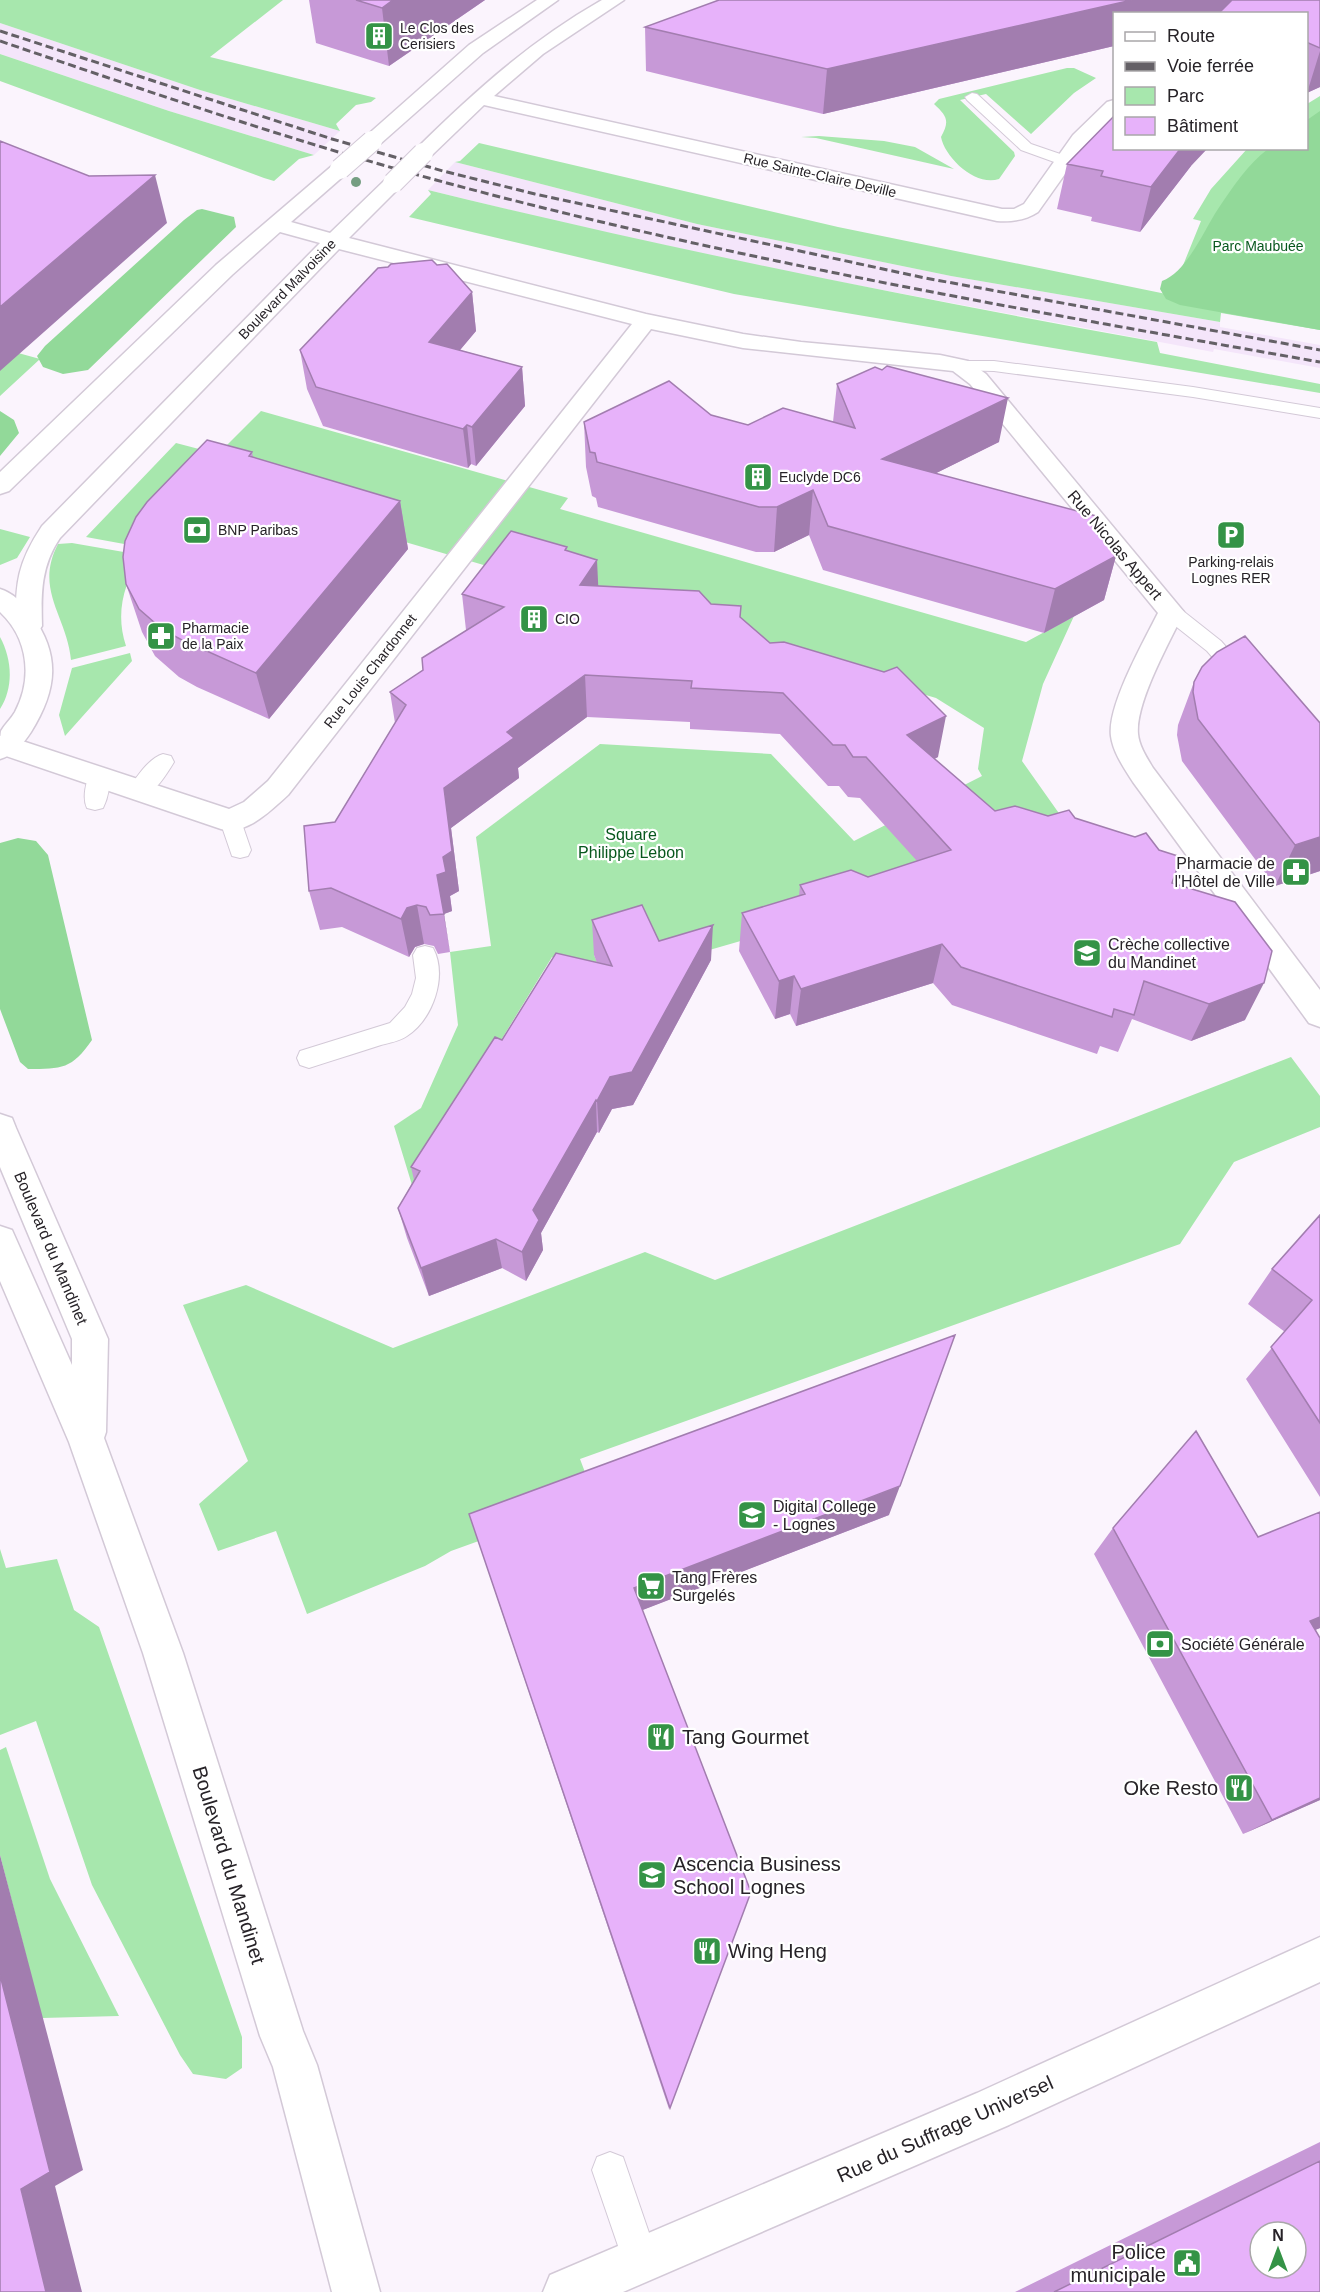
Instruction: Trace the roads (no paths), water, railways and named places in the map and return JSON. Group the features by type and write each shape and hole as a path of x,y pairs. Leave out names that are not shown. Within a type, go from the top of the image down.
{"street":[{"path":"0,486 224,270 476,49 549,0"},
{"name":"Boulevard Malvoisine","path":"29,626 30,571 40,547 51,532 334,241 478,98 530,54 615,0"},
{"name":"Rue Sainte-Claire Deville","path":"478,98 997,215 1011,216 1023,214 1031,208 1080,139 1113,107"},
{"path":"278,225 646,321 743,341 960,366"},
{"name":"Rue Louis Chardonnet","path":"231,821 254,809 278,788 646,321"},
{"name":"Rue Nicolas Appert","path":"960,366 978,379 1171,612 1128,709 1123,731 1129,752 1143,775 1320,1014"},
{"path":"0,598 14,608 29,626 38,647 41,670 36,695 24,720 2,747 97,789 140,791 231,821"},
{"name":"Boulevard du Mandinet","path":"0,1128 90,1339 87,1442"},
{"name":"Boulevard du Mandinet","path":"0,1241 87,1442 163,1653 282,2036 295,2065 356,2292"},
{"name":"Rue du Suffrage Universel","path":"567,2292 993,2109 1320,1959"}],"lane":[{"path":"972,97 1026,147 1063,160"},
{"path":"960,366 994,366 1192,392 1320,412"},
{"path":"1171,612 1214,646 1252,691"},
{"path":"140,791 163,762"},
{"path":"231,821 240,850"},
{"path":"309,1058 398,1030 414,1014 424,994 428,978 425,955"},
{"path":"610,2170 641,2262"}],"railway":[{"path":"0,31 332,139 443,171 535,194 925,278 1320,350"},
{"path":"0,41 326,148 545,208 766,259 876,281 1320,362"}],"place":[{"name":"Le Clos des Cerisiers","path":"379,36"},
{"name":"Euclyde DC6","path":"758,477"},
{"name":"BNP Paribas","path":"197,530"},
{"name":"Parking-relais Lognes RER","path":"1231,535"},
{"name":"CIO","path":"534,619"},
{"name":"Pharmacie de la Paix","path":"161,636"},
{"name":"Pharmacie de l'Hôtel de Ville","path":"1296,872"},
{"name":"Crèche collective du Mandinet","path":"1087,953"},
{"name":"Digital College - Lognes","path":"752,1515"},
{"name":"Tang Frères Surgelés","path":"651,1586"},
{"name":"Société Générale","path":"1160,1644"},
{"name":"Tang Gourmet","path":"661,1737"},
{"name":"Oke Resto","path":"1239,1788"},
{"name":"Ascencia Business School Lognes","path":"652,1875"},
{"name":"Wing Heng","path":"707,1951"},
{"name":"Police municipale","path":"1187,2263"}],"park label":[{"name":"Parc Maubuée","path":"1258,246"},
{"name":"Square Philippe Lebon","path":"631,843"}]}
